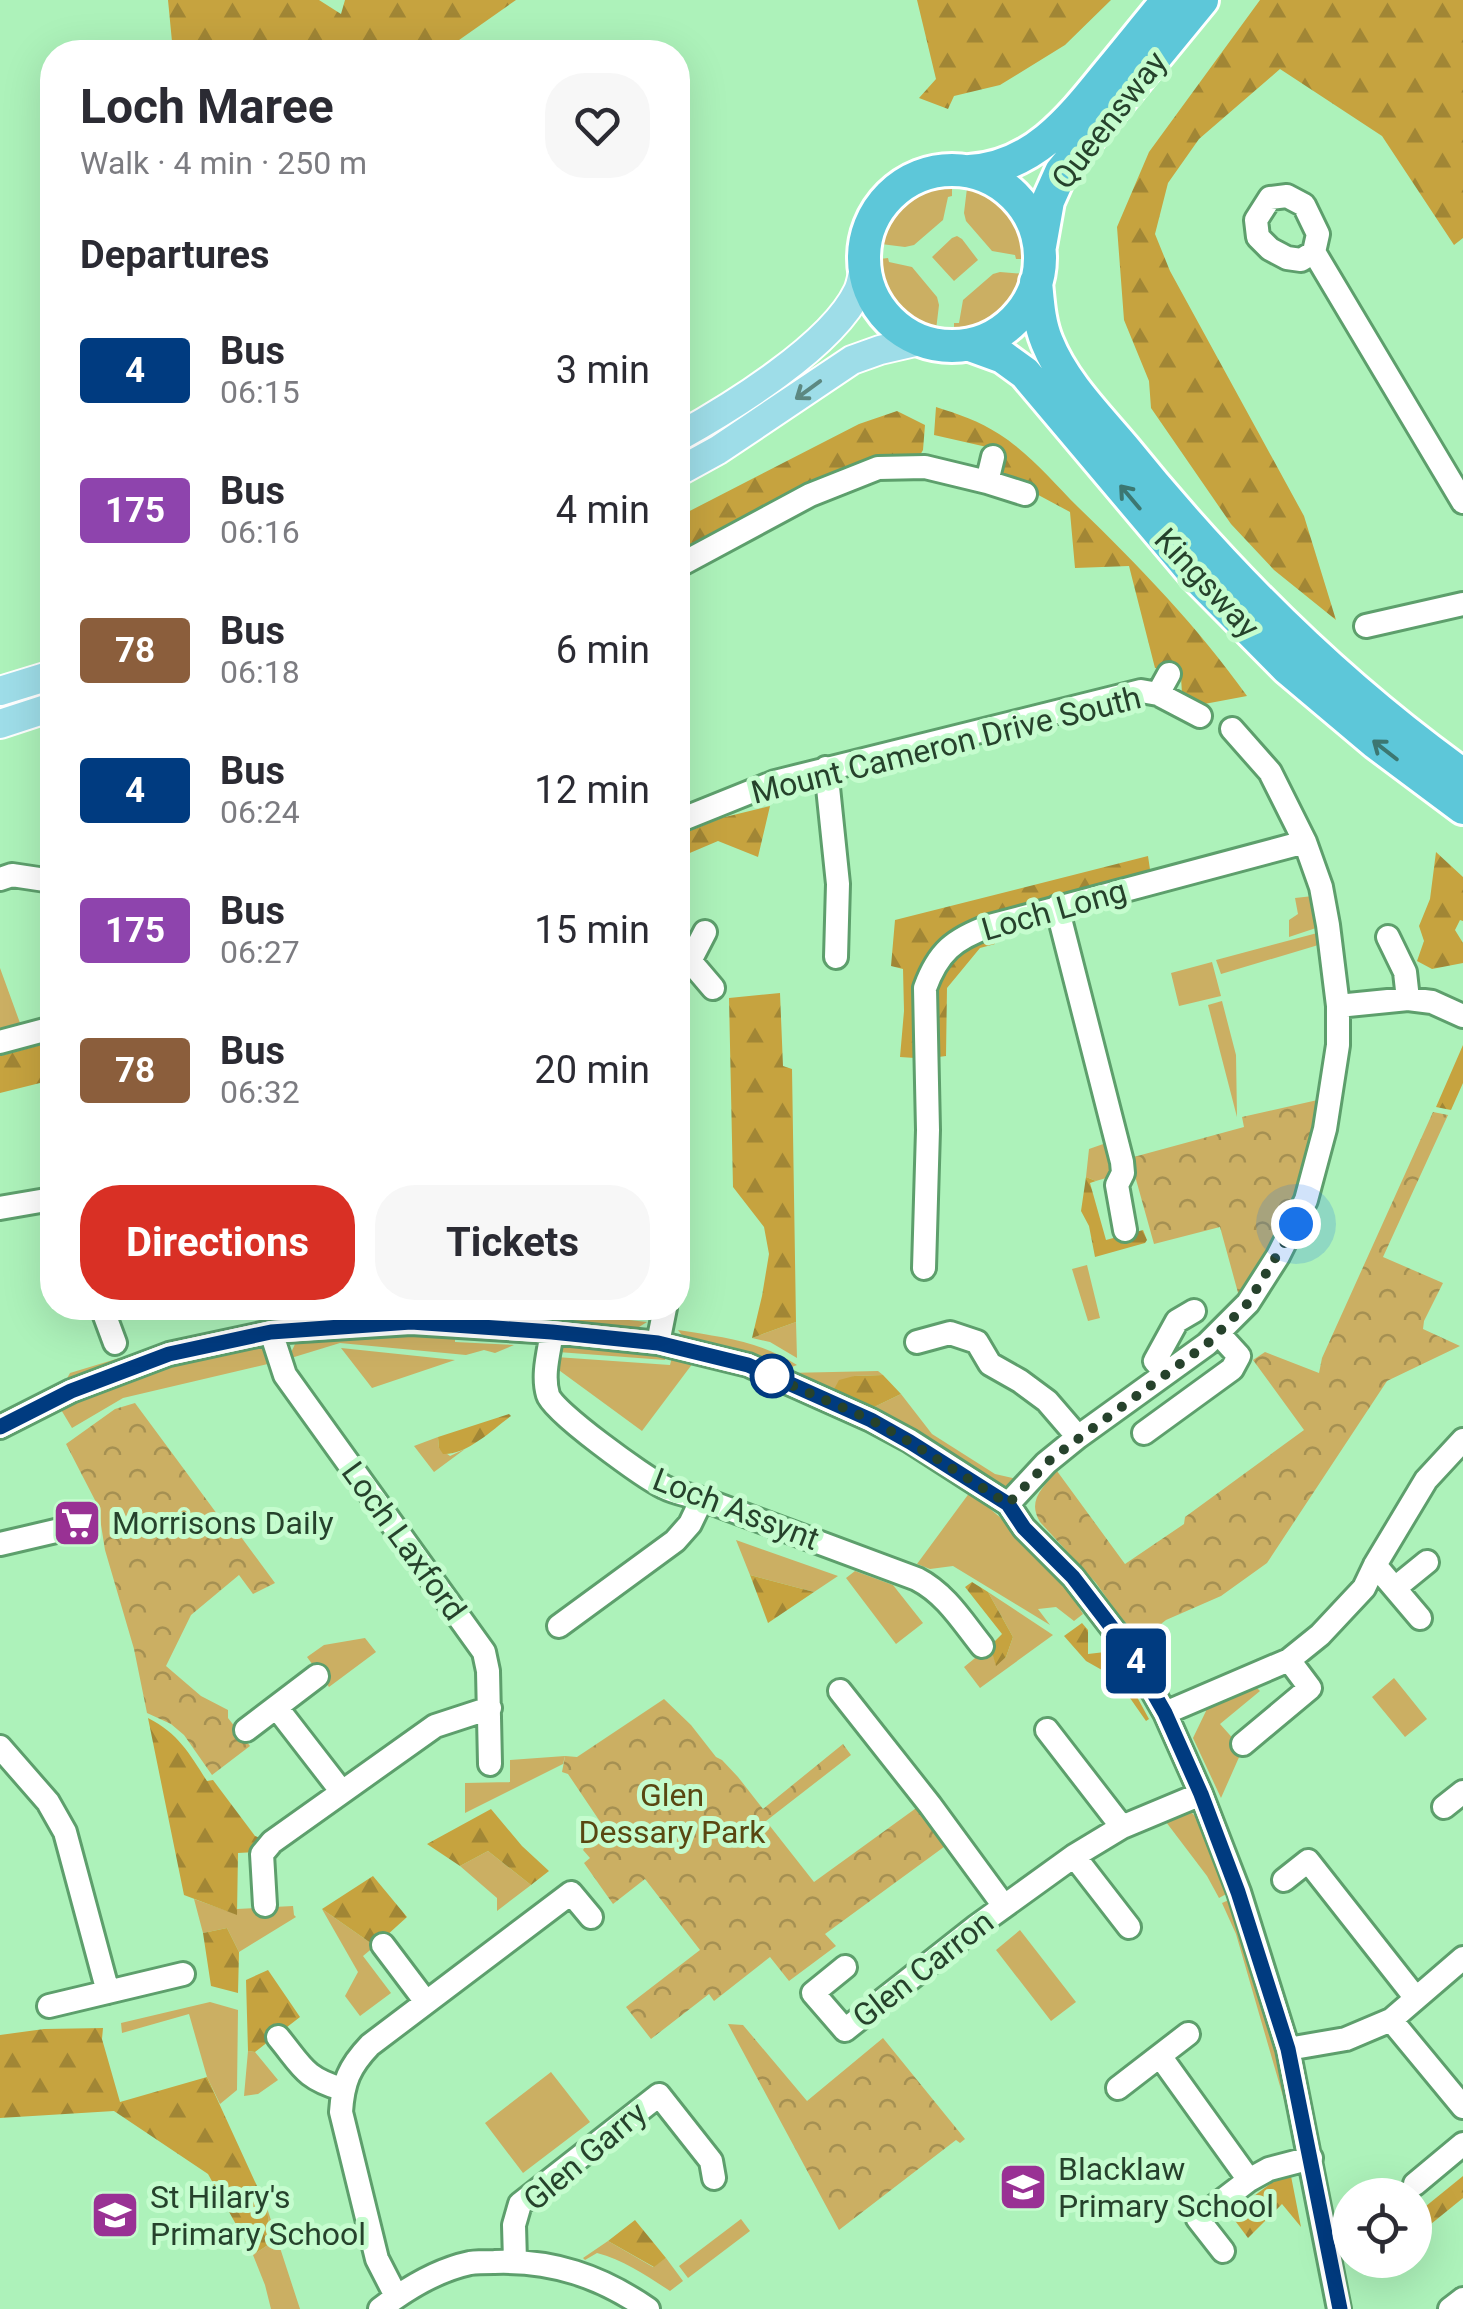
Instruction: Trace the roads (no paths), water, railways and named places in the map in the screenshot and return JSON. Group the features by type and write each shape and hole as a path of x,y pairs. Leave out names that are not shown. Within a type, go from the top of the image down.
{"highway":[{"name":"Queensway","path":"964,171 992,169 1052,137 1168,0"},
{"name":"Queensway","path":"1038,266 1048,202 1060,172 1202,0"},
{"path":"964,171 992,180 1016,198 1032,222 1038,266 1027,304 1012,323 992,337 970,345 944,347 902,332 876,305 864,269 866,238 876,212 894,191 930,173 964,171"},
{"name":"Kingsway","path":"1038,266 1040,318 1046,341 1066,378 1186,523 1299,642 1463,775"},
{"name":"Kingsway","path":"970,345 1003,357 1026,373 1197,577 1288,668 1463,808"}],"main road":[{"path":"690,430 753,391 811,346 858,292 864,269"},
{"path":"690,465 852,360 920,341"},
{"path":"0,691 40,678"},
{"path":"0,724 40,711"}],"street":[{"path":"1314,252 1463,502"},
{"path":"987,482 994,456"},
{"path":"690,560 810,495 878,468 925,467 1025,494"},
{"path":"1366,626 1463,604"},
{"name":"Mount Cameron Drive South","path":"690,816 775,782 1164,684 1200,716"},
{"path":"1008,1504 1078,1437 1207,1344 1248,1303 1278,1256 1306,1200 1326,1129 1336,1068 1338,1006 1321,887 1305,842 1270,772 1232,729"},
{"path":"826,768 838,884 836,957"},
{"name":"Loch Long","path":"924,1268 928,1130 925,988 942,953 970,933 1305,842"},
{"path":"0,879 12,875 40,879"},
{"path":"1057,907 1122,1162 1123,1173 1117,1185 1125,1230"},
{"path":"690,953 705,932"},
{"path":"1388,937 1405,972 1408,998"},
{"path":"690,968 712,988"},
{"path":"1338,1006 1408,998 1432,1002 1463,1016"},
{"path":"0,1042 40,1031"},
{"path":"0,1208 40,1201"},
{"path":"1166,1373 1155,1362 1157,1355 1177,1321 1194,1311"},
{"path":"106,1320 115,1343"},
{"path":"658,1343 663,1320"},
{"path":"0,1427 71,1391 169,1354 271,1332 411,1322 552,1332 658,1343 748,1365 871,1420 1008,1504 1024,1528 1073,1577 1120,1636 1165,1713 1201,1794 1238,1892 1288,2049 1340,2309"},
{"name":"Loch Laxford","path":"271,1332 285,1375 484,1652 490,1764"},
{"name":"Loch Assynt","path":"552,1332 546,1375 548,1398 562,1415 614,1454 665,1488 917,1579 945,1599 982,1646"},
{"path":"918,1342 950,1332 976,1342 990,1364 1047,1401 1078,1437"},
{"path":"1144,1433 1237,1363 1239,1356 1218,1332"},
{"path":"1165,1713 1289,1660 1320,1634 1364,1588 1426,1480 1463,1440"},
{"path":"560,1626 675,1541 690,1524 702,1499"},
{"path":"0,1544 60,1530"},
{"path":"1395,1588 1426,1562"},
{"path":"1376,1564 1420,1618"},
{"path":"1243,1744 1310,1688 1289,1660"},
{"path":"246,1730 316,1676"},
{"path":"840,1692 1004,1906"},
{"path":"277,1708 342,1792"},
{"path":"265,1905 262,1854 272,1842 435,1726 490,1708"},
{"path":"1046,1730 1122,1828"},
{"path":"0,1747 48,1802 65,1832 108,1992"},
{"path":"1444,1807 1463,1792"},
{"name":"Glen Carron","path":"845,1967 812,1993 845,2030 1074,1856 1122,1828 1201,1794"},
{"path":"1074,1856 1129,1927"},
{"path":"1284,1880 1308,1861 1415,1997"},
{"path":"591,1917 570,1893 370,2045 354,2061 342,2089 341,2112 388,2303 428,2278 471,2263 515,2261 565,2268 628,2295 648,2309"},
{"path":"382,1946 426,2002"},
{"path":"1288,2049 1346,2040 1391,2020 1463,1958"},
{"path":"49,2006 183,1974"},
{"path":"1391,2020 1463,2107"},
{"path":"1118,2088 1188,2034"},
{"path":"278,2037 310,2076 342,2089"},
{"path":"1160,2056 1249,2180"},
{"name":"Glen Garry","path":"515,2261 514,2225 520,2204 659,2095 711,2161 714,2178"},
{"path":"1421,2178 1463,2144"},
{"path":"1223,2251 1198,2219 1269,2169 1311,2158"},
{"path":"1450,2309 1463,2299"}],"place":[{"name":"Morrisons Daily","path":"77,1523"},
{"name":"Blacklaw Primary School","path":"1023,2187"},
{"name":"St Hilary's Primary School","path":"115,2215"}],"park label":[{"name":"Glen Dessary Park","path":"672,1814"}]}
